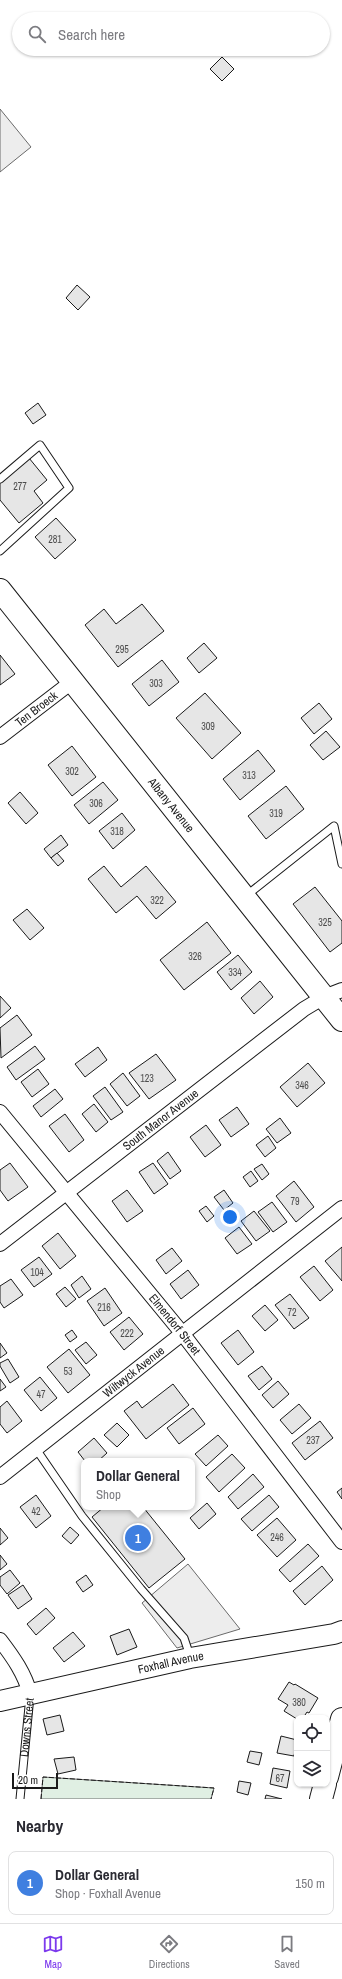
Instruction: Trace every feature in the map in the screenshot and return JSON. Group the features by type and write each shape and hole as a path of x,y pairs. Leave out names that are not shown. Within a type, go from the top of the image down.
{"main road":[{"name":"Albany Avenue","path":"0,590 244,897 333,993 342,1020"},
{"path":"330,1765 342,1719"},
{"path":"321,1799 324,1787"}],"street":[{"name":"Ten Broeck","path":"0,737 72,681"},
{"name":"South Manor Avenue","path":"0,1244 304,1009 333,993"},
{"name":"Elmendorf Street","path":"0,1112 65,1194 182,1333 342,1542"},
{"name":"Wiltwyck Avenue","path":"0,1477 342,1208"},
{"name":"Foxhall Avenue","path":"0,1701 190,1658 334,1634 342,1631"},
{"name":"Downs Street","path":"0,1640 15,1660 28,1685 30,1694"}],"lane":[{"path":"0,479 40,445 69,488 0,551"},
{"path":"244,897 334,826 342,864"},
{"path":"36,1449 82,1516 141,1589 184,1638 190,1658"},
{"name":"Downs Street","path":"20,1799 30,1711 30,1694"}],"green space":[{"path":"43,1777 214,1788 211,1799 41,1799"}],"shaded area":[{"path":"0,109 31,147 0,172"},
{"path":"188,1564 240,1629 177,1648 142,1603"}],"building":[{"path":"222,57 234,69 222,81 210,69"},
{"path":"77,285 90,297 78,310 66,298"},
{"path":"38,403 46,415 33,424 25,413"},
{"path":"29,458 47,480 34,491 43,503 19,523 0,500 0,482"},
{"path":"56,518 76,540 55,559 35,537"},
{"path":"142,604 164,631 118,667 85,625 104,609 116,624"},
{"path":"204,643 217,658 199,673 187,658"},
{"path":"0,655 15,674 0,685"},
{"path":"162,660 179,682 149,706 132,684"},
{"path":"205,693 241,733 212,759 176,718"},
{"path":"319,703 332,719 314,734 301,718"},
{"path":"326,731 340,747 323,760 310,745"},
{"path":"72,746 96,777 72,796 48,765"},
{"path":"258,750 275,771 240,800 223,779"},
{"path":"103,782 118,800 89,824 74,805"},
{"path":"286,786 304,809 266,839 248,816"},
{"path":"20,792 38,813 26,824 8,803"},
{"path":"122,813 135,830 113,849 99,831"},
{"path":"61,835 68,845 51,858 44,849"},
{"path":"57,853 64,861 58,866 51,858"},
{"path":"104,866 121,887 146,866 176,902 156,919 137,896 116,913 88,879"},
{"path":"315,887 342,921 342,943 330,952 293,904"},
{"path":"27,909 44,928 30,940 13,920"},
{"path":"207,922 231,953 184,990 160,960"},
{"path":"238,955 252,972 231,990 217,972"},
{"path":"260,981 273,997 254,1014 241,998"},
{"path":"0,996 11,1008 0,1018"},
{"path":"17,1015 32,1035 1,1058 0,1028"},
{"path":"35,1046 45,1059 16,1080 7,1067"},
{"path":"98,1047 107,1060 85,1077 75,1064"},
{"path":"156,1054 176,1080 149,1099 129,1073"},
{"path":"308,1063 325,1083 297,1107 280,1087"},
{"path":"38,1069 49,1084 32,1097 21,1082"},
{"path":"123,1073 140,1096 127,1106 110,1084"},
{"path":"105,1087 123,1112 111,1120 93,1096"},
{"path":"55,1089 63,1099 41,1117 33,1106"},
{"path":"94,1104 108,1122 96,1132 82,1114"},
{"path":"237,1107 249,1124 231,1137 219,1120"},
{"path":"65,1114 84,1140 69,1152 49,1126"},
{"path":"280,1118 291,1133 277,1143 266,1129"},
{"path":"206,1125 221,1145 205,1157 190,1137"},
{"path":"268,1136 276,1148 265,1157 256,1145"},
{"path":"168,1152 181,1171 170,1179 157,1161"},
{"path":"10,1163 28,1187 8,1201 0,1190 0,1170"},
{"path":"153,1163 168,1184 154,1194 139,1172"},
{"path":"262,1164 269,1174 262,1180 254,1169"},
{"path":"251,1171 258,1181 250,1187 243,1177"},
{"path":"294,1181 314,1207 296,1222 276,1196"},
{"path":"127,1190 143,1211 127,1222 112,1201"},
{"path":"224,1190 233,1203 224,1210 214,1197"},
{"path":"272,1202 287,1222 273,1232 258,1212"},
{"path":"206,1206 214,1216 207,1222 199,1211"},
{"path":"254,1211 270,1231 256,1241 241,1221"},
{"path":"239,1227 252,1244 237,1254 225,1238"},
{"path":"58,1233 76,1256 60,1269 42,1246"},
{"path":"342,1247 342,1281 325,1261"},
{"path":"172,1248 182,1261 166,1274 156,1260"},
{"path":"39,1257 52,1274 34,1287 21,1270"},
{"path":"314,1266 333,1290 320,1301 300,1277"},
{"path":"188,1270 199,1285 181,1299 170,1284"},
{"path":"82,1276 91,1289 79,1298 71,1285"},
{"path":"11,1279 23,1295 4,1308 0,1302 0,1286"},
{"path":"65,1287 76,1299 66,1307 56,1294"},
{"path":"105,1288 122,1313 104,1326 87,1301"},
{"path":"290,1294 309,1318 294,1329 275,1305"},
{"path":"265,1305 278,1320 265,1331 252,1316"},
{"path":"129,1317 143,1334 124,1350 110,1332"},
{"path":"72,1330 77,1337 70,1342 65,1335"},
{"path":"238,1330 254,1352 238,1365 221,1343"},
{"path":"86,1342 97,1355 86,1364 75,1350"},
{"path":"0,1343 7,1353 0,1358"},
{"path":"69,1349 90,1375 68,1393 47,1367"},
{"path":"8,1359 19,1377 10,1383 0,1366 0,1363"},
{"path":"262,1366 272,1379 259,1390 248,1376"},
{"path":"40,1377 57,1398 41,1411 24,1390"},
{"path":"0,1379 6,1387 0,1391"},
{"path":"278,1381 289,1394 273,1408 262,1395"},
{"path":"173,1384 189,1405 146,1439 124,1411 137,1401 142,1408"},
{"path":"7,1401 22,1421 7,1433 0,1424 0,1407"},
{"path":"299,1404 311,1418 292,1434 280,1420"},
{"path":"193,1408 205,1424 179,1444 167,1428"},
{"path":"320,1421 333,1438 305,1460 292,1443"},
{"path":"117,1423 129,1435 117,1447 104,1435"},
{"path":"218,1435 228,1446 206,1466 195,1454"},
{"path":"94,1438 107,1453 101,1458 83,1458 78,1452"},
{"path":"232,1454 245,1468 219,1492 206,1477"},
{"path":"253,1474 264,1487 238,1509 228,1497"},
{"path":"342,1488 342,1499 337,1492"},
{"path":"36,1495 51,1516 36,1528 20,1507"},
{"path":"269,1495 279,1507 252,1531 241,1519"},
{"path":"207,1503 216,1514 199,1529 190,1518"},
{"path":"100,1510 145,1510 185,1559 149,1588 92,1517"},
{"path":"277,1518 296,1540 277,1557 257,1535"},
{"path":"70,1527 79,1535 71,1544 62,1536"},
{"path":"0,1528 8,1538 0,1545"},
{"path":"308,1544 319,1556 290,1582 279,1570"},
{"path":"0,1555 7,1564 0,1570"},
{"path":"322,1566 333,1580 305,1605 293,1591"},
{"path":"10,1570 20,1583 7,1594 0,1585 0,1577"},
{"path":"86,1575 93,1585 83,1592 76,1582"},
{"path":"23,1585 32,1599 18,1609 8,1595"},
{"path":"46,1608 55,1618 36,1635 27,1624"},
{"path":"129,1629 137,1647 117,1655 110,1636"},
{"path":"73,1632 85,1646 64,1662 53,1648"},
{"path":"289,1682 318,1698 309,1713 307,1712 305,1715 294,1715 294,1717 284,1711 288,1705 278,1699"},
{"path":"60,1715 64,1731 47,1735 43,1719"},
{"path":"281,1736 294,1739 294,1756 277,1753"},
{"path":"250,1751 262,1753 259,1765 247,1762"},
{"path":"74,1757 76,1770 58,1774 54,1759"},
{"path":"273,1768 290,1771 287,1788 270,1784"},
{"path":"239,1781 251,1783 248,1795 237,1792"},
{"path":"266,1795 282,1799 265,1799"}],"fence":[{"path":"41,1799 43,1777 214,1788 211,1799"}],"place":[{"name":"Dollar General","path":"138,1538"}]}
